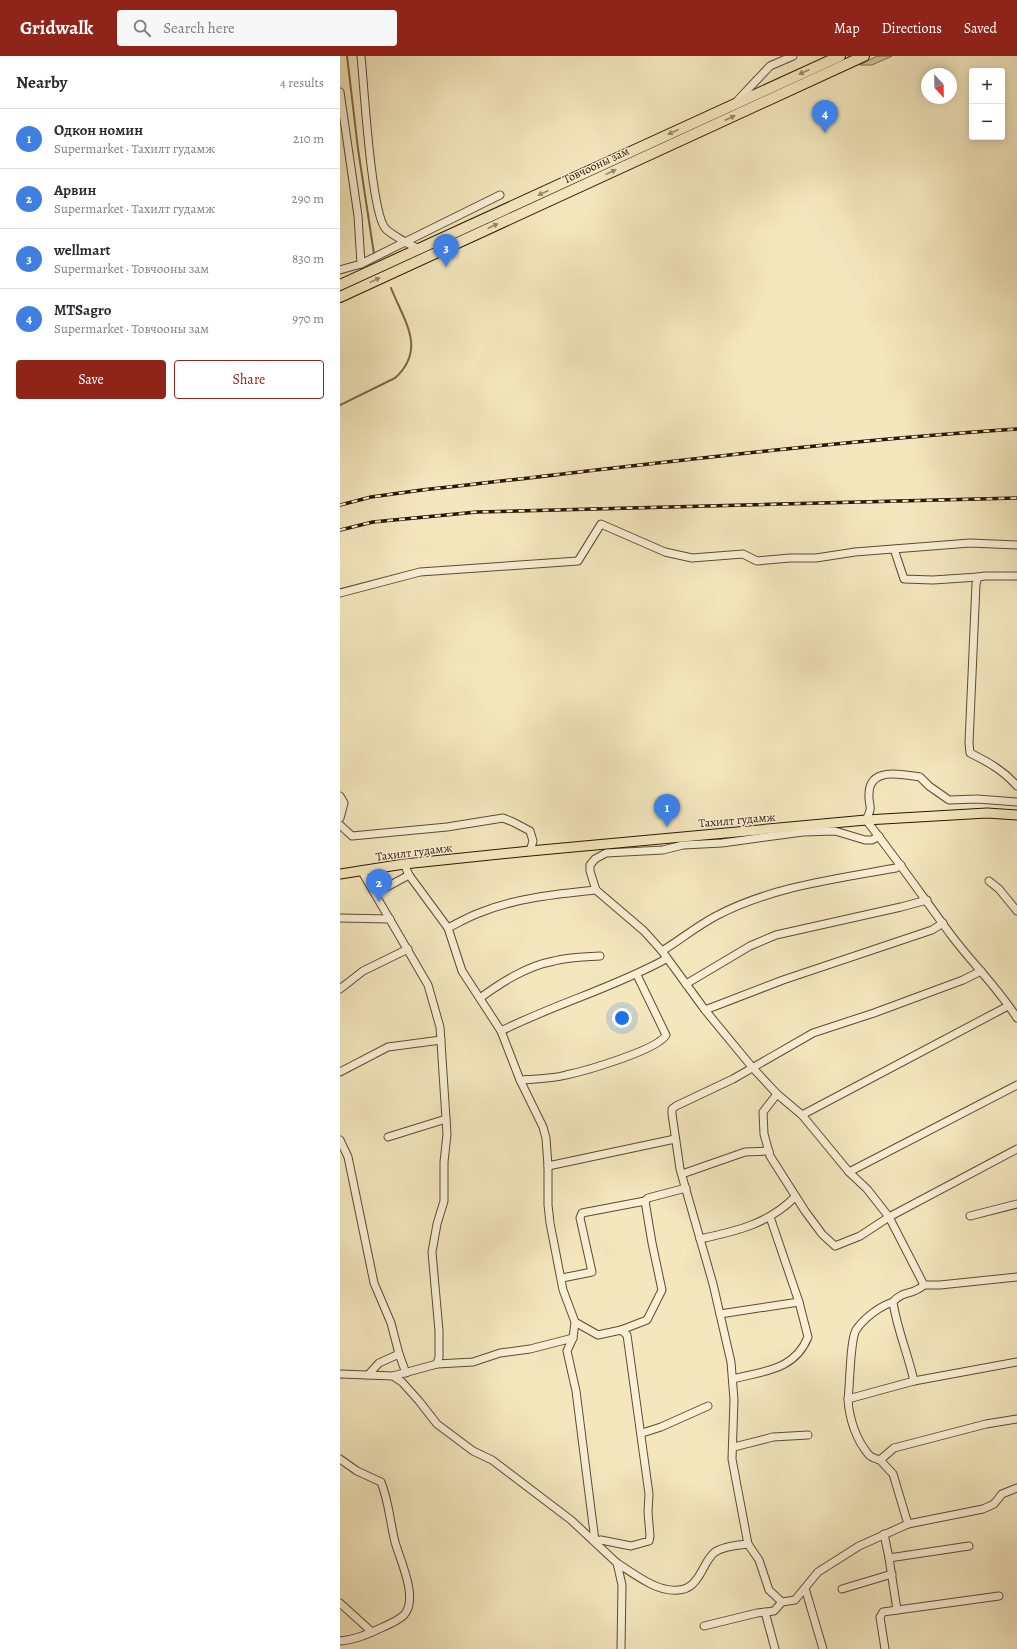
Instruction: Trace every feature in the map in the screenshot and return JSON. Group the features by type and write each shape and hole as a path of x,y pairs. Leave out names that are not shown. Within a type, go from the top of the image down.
{"highway":[{"name":"Товчооны зам","path":"340,297 864,56"},
{"name":"Товчооны зам","path":"340,286 733,106 835,57"}],"main road":[{"name":"Тахилт гудамж","path":"340,874 404,864 530,851 615,848 866,820 987,813 1017,815"}],"street":[{"path":"361,56 379,211 385,228 405,242 419,249"},
{"path":"733,106 770,66 793,56"},
{"path":"340,92 358,216 361,264"},
{"path":"340,270 361,264 500,195"},
{"path":"340,593 420,572 578,561 601,524 665,552 692,558 743,554 757,561 790,558 816,558 855,552 970,543 1017,545"},
{"path":"894,549 898,556 900,572 904,579 934,580 985,576 1017,576"},
{"path":"978,577 976,584 973,628 970,753 997,766 1017,786"},
{"path":"1017,802 977,799 949,800 929,786 920,777 887,774 877,776 870,784 868,795 871,809 866,820 943,923 1017,1018"},
{"path":"340,796 344,803 340,818"},
{"path":"340,825 352,836 447,827 503,818 530,831 533,841 530,851"},
{"path":"684,840 722,843 803,832 835,831 865,840 872,840 879,836"},
{"path":"615,848 595,859 590,866 590,871 596,890 644,931 662,951 666,959 705,1010 752,1067 777,1094 802,1116 850,1172 867,1189 889,1217 924,1285"},
{"path":"404,864 409,875 448,928 462,970 501,1030 520,1080 543,1127 546,1138 548,1166 548,1204 563,1290 575,1322 573,1338 567,1351 576,1391 595,1541"},
{"path":"662,951 716,916 760,898 819,882 896,868 901,865"},
{"path":"361,870 428,985 440,1027 447,1134 444,1162 444,1201 437,1224 432,1252 439,1331 439,1357 437,1364"},
{"path":"372,888 385,888 409,875"},
{"path":"989,881 999,889 1017,911"},
{"path":"448,928 478,913 537,896 596,890"},
{"path":"686,984 750,946 776,935 927,900"},
{"path":"340,918 390,919"},
{"path":"705,1010 783,980 932,930 943,923"},
{"path":"340,989 363,971 408,949"},
{"path":"480,998 528,969 542,964 556,960 600,956"},
{"path":"501,1030 549,1009 637,975 666,959"},
{"path":"782,1602 769,1590 760,1560 748,1544 741,1498 733,1464 733,1379 720,1314 682,1174 675,1139 672,1109 732,1079 813,1033 874,1013 963,980 981,971"},
{"path":"520,1080 571,1074 641,1051 663,1039 666,1035 637,975"},
{"path":"802,1116 1008,1006"},
{"path":"340,1072 388,1048 441,1040"},
{"path":"850,1172 1017,1085"},
{"path":"777,1094 763,1112 764,1134 770,1156 795,1197 822,1234 835,1246 860,1236 889,1217 1017,1148"},
{"path":"388,1137 446,1119"},
{"path":"548,1166 675,1139"},
{"path":"340,1140 348,1157 374,1283 391,1323 399,1354 406,1373"},
{"path":"682,1174 746,1152 769,1151"},
{"path":"562,1278 592,1272 580,1218 582,1213 645,1202 648,1198 686,1188"},
{"path":"700,1239 752,1227 783,1210 795,1197"},
{"path":"575,1322 598,1335 622,1330 647,1320 662,1290 645,1202"},
{"path":"970,1216 1017,1204"},
{"path":"733,1379 781,1367 795,1358 808,1336 799,1302 770,1217"},
{"path":"908,1524 893,1474 880,1460 870,1456 855,1431 849,1413 848,1399 851,1356 856,1331 884,1305 893,1302 899,1296 917,1291 924,1285 940,1285 1017,1277"},
{"path":"720,1314 746,1312 799,1302"},
{"path":"893,1302 896,1320 902,1334 914,1381"},
{"path":"595,1541 601,1540 632,1546 649,1541 649,1494 642,1433 627,1335 622,1330"},
{"path":"340,1374 393,1376 437,1364 472,1362 500,1353 573,1338"},
{"path":"368,1376 378,1363 399,1354"},
{"path":"848,1399 914,1381 1017,1362"},
{"path":"393,1376 402,1382 415,1396 437,1424 473,1451 492,1460 571,1520 617,1563 652,1584 674,1591 690,1587 696,1581 704,1566 715,1553 730,1547 748,1544"},
{"path":"642,1433 661,1427 708,1406"},
{"path":"880,1460 894,1448 986,1424 1017,1419"},
{"path":"734,1446 773,1437 808,1435"},
{"path":"340,1459 357,1471 381,1482 408,1588 409,1603 405,1614 372,1632 350,1640 340,1641"},
{"path":"704,1626 774,1611 782,1602 795,1600 818,1572 828,1564 859,1546 908,1524 982,1509 994,1504 1002,1494 1017,1488"},
{"path":"884,1534 897,1610"},
{"path":"889,1558 969,1546"},
{"path":"617,1563 622,1585 621,1649"},
{"path":"842,1589 892,1574"},
{"path":"805,1588 823,1649"},
{"path":"885,1649 880,1614 897,1610 999,1596"},
{"path":"340,1603 372,1632"},
{"path":"765,1612 775,1649"}],"shaded area":[{"path":"877,56 892,56 872,65 860,65"}],"waterway":[{"path":"347,56 358,149 374,254"},
{"path":"340,405 395,378 405,367 410,356 410,334 391,288"}],"railway":[{"path":"340,505 371,497 422,490 645,464 793,448 942,434 1017,429"},
{"path":"340,530 373,522 477,512 1017,498"}],"place":[{"name":"MTSagro","path":"825,133"},
{"name":"wellmart","path":"446,267"},
{"name":"Одкон номин","path":"667,827"},
{"name":"Арвин","path":"379,902"}]}
